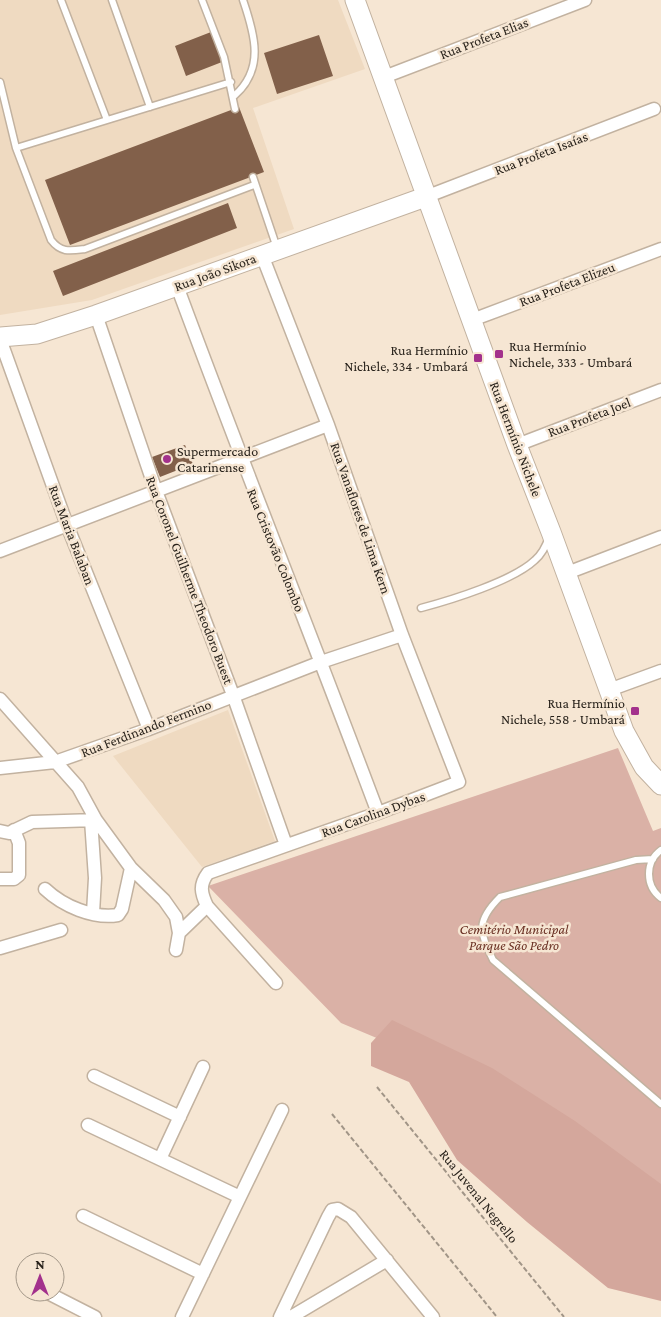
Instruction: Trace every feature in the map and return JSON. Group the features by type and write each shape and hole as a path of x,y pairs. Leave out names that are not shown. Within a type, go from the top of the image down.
{"street":[{"name":"Rua Hermínio Nichele","path":"355,0 428,196 517,445 552,532 624,731 644,767 661,784"},
{"name":"Rua Profeta Elias","path":"384,77 585,0"},
{"name":"Rua Profeta Isaías","path":"428,196 654,109"},
{"name":"Rua João Sikora","path":"0,338 37,334 96,315 428,196"},
{"name":"Rua Profeta Elizeu","path":"472,320 661,249"},
{"name":"Rua Vanaflores de Lima Kern","path":"270,252 328,425 402,635 459,782"},
{"name":"Rua Cristovão Colombo","path":"177,286 240,459 321,662 378,813"},
{"name":"Rua Coronel Guilherme Theodoro Buest","path":"96,315 156,491 233,694 286,845"},
{"name":"Rua Maria Balaban","path":"0,338 67,525 149,729"},
{"name":"Rua Profeta Joel","path":"517,445 661,390"},
{"path":"0,551 328,425"},
{"path":"567,573 661,536"},
{"name":"Rua Ferdinando Fermino","path":"0,768 55,762 149,729 233,694 402,635"},
{"path":"609,690 661,671"},
{"path":"0,699 78,787 94,820 131,868 176,917 179,933 176,950"},
{"name":"Rua Carolina Dybas","path":"207,906 201,894 201,885 208,872 378,813 459,782"},
{"path":"0,831 9,833 32,822 94,820"},
{"path":"93,913 96,878 94,820"},
{"path":"0,879 14,879 19,875 19,843 14,830"},
{"path":"46,889 54,897 71,907 93,913 118,915 122,909 131,868"},
{"path":"179,933 207,906 276,983"},
{"path":"0,948 61,930"},
{"path":"160,1159 202,1067"},
{"path":"94,1076 180,1117"},
{"path":"182,1317 282,1110"},
{"path":"88,1125 240,1198"},
{"path":"280,1317 332,1210 341,1210 348,1214 433,1317"},
{"path":"83,1216 202,1274"},
{"path":"291,1317 387,1260"},
{"path":"65,1302 95,1317"}],"lane":[{"path":"61,0 107,120"},
{"path":"112,0 150,107"},
{"path":"202,0 224,57 236,109"},
{"path":"234,96 246,86 253,67 256,48 243,0"},
{"path":"0,82 16,148 51,240 57,248 67,252 86,249 254,185"},
{"path":"16,148 231,82"},
{"path":"253,177 270,252"},
{"path":"421,608 459,597 507,576 534,561 544,549 552,532"},
{"path":"661,850 653,859 649,878 652,888 661,898"},
{"path":"653,859 636,860 500,897 485,912 482,937 493,960 661,1104"}],"path":[{"name":"Rua Juvenal Negrello","path":"377,1087 564,1317"},
{"path":"332,1114 497,1317"}],"shaded area":[{"path":"0,0 338,0 365,69 253,108 294,229 92,300 0,315"},
{"path":"228,710 275,841 202,867 113,756"},
{"path":"392,1020 492,1068 575,1121 661,1184 661,1301 608,1288 527,1222 457,1160 409,1082 371,1066 371,1043"}],"green space":[{"name":"Cemitério Municipal Parque São Pedro","path":"618,748 653,831 661,828 661,1193 498,1089 341,1023 208,886"}],"building":[{"path":"211,32 222,62 186,76 175,46"},
{"path":"319,35 333,76 277,94 264,53"},
{"path":"239,107 264,172 70,245 45,180"},
{"path":"228,203 237,228 63,296 53,271"},
{"path":"185,445 193,464 160,477 152,457"}],"place":[{"name":"Rua Hermínio Nichele, 333 - Umbará","path":"499,354"},
{"name":"Rua Hermínio Nichele, 334 - Umbará","path":"478,358"},
{"name":"Supermercado Catarinense","path":"167,459"},
{"name":"Rua Hermínio Nichele, 558 - Umbará","path":"635,711"}]}
